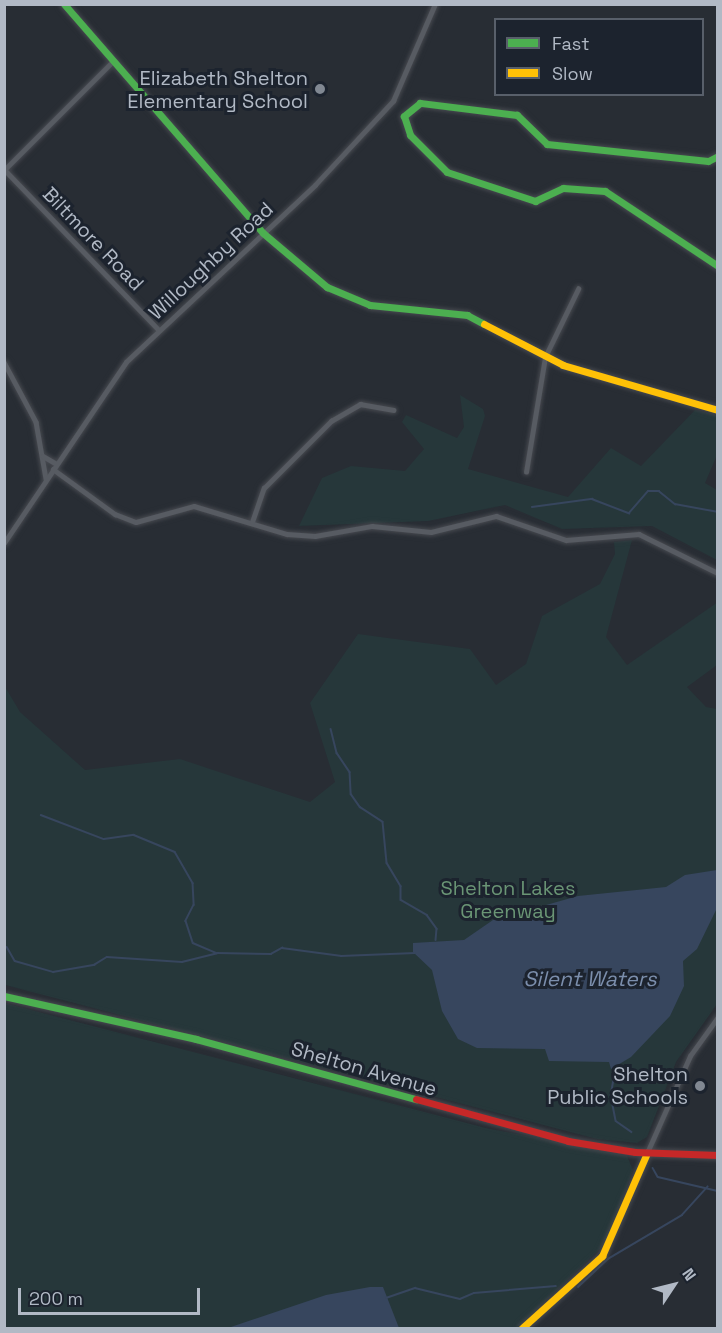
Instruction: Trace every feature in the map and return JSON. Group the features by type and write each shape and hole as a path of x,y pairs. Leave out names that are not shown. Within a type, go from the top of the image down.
{"street":[{"path":"64,4 263,233 349,300 467,315 506,331 545,357 598,378 717,410"},
{"name":"Willoughby Road","path":"4,543 116,374 159,330 263,233 393,101 435,4"},
{"path":"5,170 113,61"},
{"path":"717,156 708,161 547,144 517,115 420,103 404,116 410,135 447,172 535,201 563,188 605,191 717,266"},
{"name":"Biltmore Road","path":"5,170 159,330"},
{"path":"526,472 545,357 578,289"},
{"path":"4,362 33,413 46,479"},
{"path":"252,522 264,488 331,421 360,404 393,410"},
{"path":"43,456 130,520 194,506 315,536 372,526 431,532 496,516 566,540 639,534 717,573"},
{"name":"Shelton Avenue","path":"4,996 196,1039 531,1132 647,1152 717,1155"},
{"path":"522,1329 602,1256 690,1056 717,1017"}],"green space":[{"path":"460,395 483,409 485,416 468,469 568,497 611,448 641,466 695,410 717,415 717,455 705,483 717,490 717,560 652,526 562,529 505,505 428,521 299,526 322,478 351,466 405,471 424,449 402,422 406,415 457,438 464,427"},
{"name":"Shelton Lakes Greenway","path":"632,540 606,637 627,665 718,602 717,665 687,687 706,707 717,709 717,1004 676,1062 647,1137 637,1143 597,1139 5,985 4,685 20,712 85,770 180,759 310,802 335,782 310,703 358,634 470,649 496,685 526,664 542,616 600,584 615,554 614,542"},
{"path":"4,1003 486,1128 627,1156 633,1170 605,1244 517,1328 5,1328"}],"water":[{"name":"Silent Waters","path":"717,870 717,908 697,949 683,961 684,986 670,1016 631,1057 611,1069 609,1062 549,1061 545,1049 477,1048 458,1039 442,1011 432,970 413,952 413,943 464,940 493,920 578,896 666,887 685,875"},
{"path":"370,1287 383,1287 399,1328 228,1328 326,1295"}],"waterway":[{"path":"532,507 592,499 629,513 648,491 659,491 675,504 718,512"},
{"path":"331,729 337,753 350,772 351,794 360,807 383,822 387,863 401,886 401,900 427,915 437,929 436,940"},
{"path":"41,815 104,839 134,835 175,852 193,883 194,905 186,921 193,943 217,953 271,954 282,948 341,956 415,953"},
{"path":"7,947 15,961 53,972 94,965 107,957 182,962 217,953"},
{"path":"616,1068 611,1095 616,1121 632,1132"},
{"path":"653,1168 658,1177 718,1191"},
{"path":"578,1287 608,1259 682,1215 707,1187"},
{"path":"386,1298 415,1288 460,1299 474,1293 556,1286"}],"traffic: fast":[{"path":"64,4 263,233 327,287 370,305 467,315 484,324"},
{"path":"718,156 708,161 547,144 517,115 420,103 404,116 410,135 447,172 535,201 563,188 605,191 718,266"},
{"path":"4,996 196,1039 416,1099"}],"traffic: slow":[{"path":"484,324 563,365 718,410"},
{"path":"522,1328 602,1256 647,1153"}],"traffic: jam":[{"path":"416,1099 568,1141 635,1152 718,1155"}],"place":[{"name":"Elizabeth Shelton Elementary School","path":"320,89"},
{"name":"Shelton Public Schools","path":"700,1086"}]}
